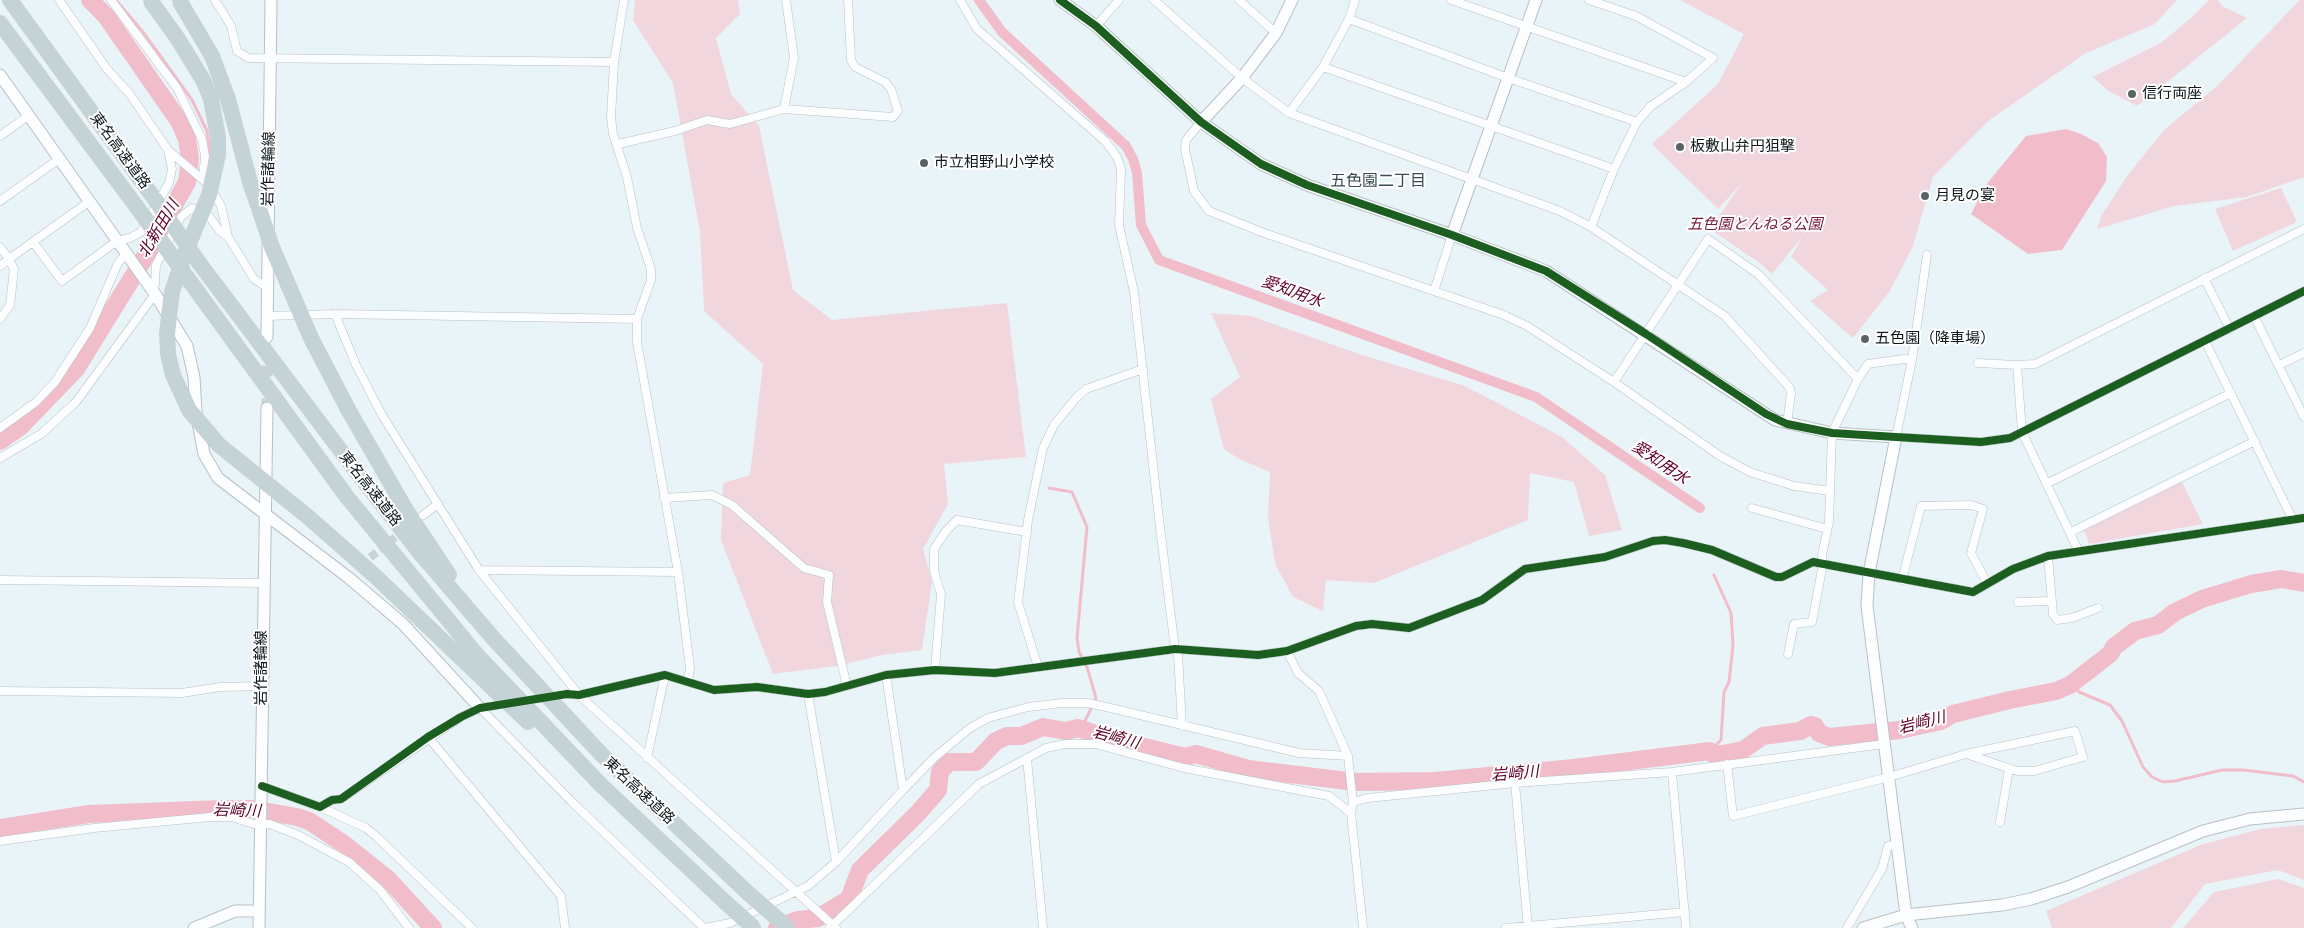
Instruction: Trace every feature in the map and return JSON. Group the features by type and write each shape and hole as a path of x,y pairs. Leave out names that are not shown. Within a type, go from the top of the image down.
{"highway":[{"name":"東名高速道路","path":"10,0 200,264 397,524 493,638 602,755 748,893 788,928"},
{"path":"150,0 204,80 212,105 218,137 218,155 210,195 184,256 170,301 167,333 168,354 173,375 189,410 208,434 242,465 307,516 374,575 596,786 689,869"},
{"path":"179,0 212,56 228,99 250,182 272,247 311,338 349,411 406,510 493,638"},
{"name":"東名高速道路","path":"0,23 348,497 426,595 476,655 538,721 689,869 754,928"}],"street":[{"path":"59,0 107,69 128,93 168,150 203,179 221,206 228,237 254,279 268,288"},
{"path":"111,0 178,88 202,139 204,156 203,179"},
{"path":"216,0 230,26 237,51 248,58 270,60 614,62"},
{"name":"岩作諸輪線","path":"267,337 271,0"},
{"path":"624,0 614,62 610,117 613,134 618,144 627,177 637,228 651,269 651,280 637,319 637,342 678,572 690,668 688,681"},
{"path":"784,109 794,58 786,0"},
{"path":"618,144 675,131 707,120 730,124 784,109 893,117 898,111 891,89 885,82 855,67 851,60 848,0"},
{"path":"960,0 977,29 1105,141 1117,157 1121,169 1122,184 1118,201 1118,225 1134,292 1175,649 1178,654 1182,726"},
{"path":"1060,0 1096,26 1201,122 1245,155 1276,172 1546,271 1646,334 1766,414 1787,424 1832,433 1981,442 2010,438 2304,291"},
{"path":"1096,26 1119,0"},
{"path":"1154,0 1242,78 1289,113 1560,211 1591,227 1725,316 1790,388 1787,424"},
{"path":"1239,0 1276,33"},
{"path":"1292,0 1276,33 1242,78 1186,140 1185,149 1194,191 1209,211 1264,233 1504,315 1527,326 1614,382 1720,456 1750,472 1794,486 1830,491"},
{"path":"1289,113 1323,67 1349,19 1355,0"},
{"path":"1451,0 1686,82"},
{"path":"1434,290 1536,0"},
{"path":"1591,227 1614,170 1637,122 1652,106 1686,82 1713,58 1636,16 1593,1"},
{"path":"1349,19 1508,78 1637,122"},
{"path":"1323,67 1614,170"},
{"path":"0,75 153,292 187,346 194,378 196,412 204,454 218,478 351,576 403,624 485,708 572,802 703,927"},
{"path":"0,136 28,116"},
{"path":"33,242 62,281 117,241 130,238 141,232 169,183 172,169 168,150"},
{"path":"0,201 59,158"},
{"path":"0,266 90,201"},
{"path":"0,458 41,434 76,402 153,292 156,265 181,217 192,208 209,216 219,230 228,237"},
{"path":"1978,363 2035,364 2304,229"},
{"path":"1614,382 1708,239 1758,274 1858,379"},
{"path":"0,247 14,269 10,305 0,319"},
{"path":"0,428 36,402 55,382 90,328 118,263 126,254"},
{"path":"1912,928 1906,915 1867,606 1869,573 1912,360 1927,255"},
{"path":"2204,278 2230,329"},
{"path":"267,316 335,314 637,319"},
{"path":"335,314 356,365 382,416 478,570 579,696 833,927 978,784 1046,748 1065,744 1095,744 1184,768 1329,796 1351,813"},
{"path":"2254,316 2304,415"},
{"path":"2205,341 2292,518"},
{"path":"2279,365 2304,353"},
{"path":"1788,654 1794,624 1812,622 1829,522 1832,433 1858,379 1868,364 1904,359 1912,360"},
{"path":"2017,365 2022,432 2048,483 2078,550"},
{"path":"1038,667 1018,602 1027,532 1042,448 1054,425 1086,389 1143,369"},
{"path":"2048,483 2231,393"},
{"name":"岩作諸輪線","path":"259,928 267,408"},
{"path":"2071,532 2255,442"},
{"path":"664,498 712,495 732,505 804,568 829,575 827,602 847,686"},
{"path":"423,515 438,504"},
{"path":"1902,580 1920,506 1971,505 1983,510 1971,553 1987,583"},
{"path":"1752,508 1827,529"},
{"path":"567,694 579,696 665,675 714,690 757,687 808,694 886,675 936,670 995,673 1175,649 1258,655 1287,651 1356,626 1372,624 1409,628 1482,600 1525,569 1605,557 1653,541 1665,540 1712,550 1776,577 1782,577 1813,562 1973,592 2020,566 2048,556 2292,518 2304,518"},
{"path":"936,670 941,594 934,571 934,549 946,530 957,520 1027,532"},
{"path":"2048,556 2053,614 2057,620 2072,618 2098,608"},
{"path":"478,570 678,572"},
{"path":"0,580 263,583"},
{"path":"2018,602 2052,601"},
{"path":"1287,651 1298,673 1319,691 1348,756 1352,800 1351,813 1363,928"},
{"path":"647,758 665,675"},
{"path":"886,675 903,790"},
{"path":"0,691 182,693 220,687 262,686"},
{"path":"808,694 836,862"},
{"path":"691,928 730,923 808,886 836,862 934,758 970,728 988,718 1028,707 1062,703 1088,703 1299,753 1348,756"},
{"path":"320,807 332,800 342,799 428,737 461,716 485,708"},
{"path":"1727,764 1733,816 1889,777 1966,754 2075,731 2083,757 2034,771 2009,769 1966,754"},
{"path":"428,737 560,896 565,928"},
{"path":"1352,800 1515,783 1672,772 1884,743"},
{"path":"1027,758 1043,928"},
{"path":"2000,822 2009,769"},
{"path":"1672,772 1686,928"},
{"path":"1515,783 1528,927"},
{"path":"262,791 320,807 366,828 472,928"},
{"path":"1863,928 1906,915 2002,905 2032,899 2068,887 2203,831 2250,819 2304,814"},
{"path":"0,841 94,828 210,817 231,817 261,822 286,829 349,862 380,890 408,928"},
{"path":"1847,928 1882,869 1888,846 1897,844"},
{"path":"194,928 235,911 259,910"},
{"path":"1506,928 1684,912"}],"green space":[{"path":"635,0 738,0 740,14 716,38 731,94 759,126 793,290 832,320 1007,303 1026,457 944,464 948,504 923,549 932,582 922,650 882,655 837,666 773,674 721,540 723,483 750,475 763,364 704,311 700,232 673,83 633,20"},
{"name":"五色園とんねる公園","path":"1680,0 2177,0 2155,24 2086,53 1988,121 1933,177 1913,246 1890,291 1853,338 1810,301 1828,290 1791,257 1802,237 1772,274 1761,264 1710,229 1742,183 1718,209 1652,144 1718,84 1744,34"},
{"path":"2209,0 2218,0 2222,6 2247,18 2137,106 2107,90 2093,77 2161,43"},
{"path":"2300,0 2304,0 2304,177 2247,197 2174,206 2097,229 2102,215 2127,176 2165,129 2217,86"},
{"path":"2281,188 2297,222 2233,251 2215,209"},
{"path":"1211,313 1251,316 1362,355 1465,386 1562,437 1605,475 1622,530 1589,536 1574,482 1530,473 1528,520 1374,583 1326,580 1323,611 1293,597 1275,564 1268,517 1270,472 1239,459 1224,449 1211,399 1240,377"},
{"path":"2182,482 2203,524 2089,544 2084,530"},
{"path":"2304,825 2304,880 2278,870 2205,884 2171,928 2052,928 2046,911 2203,844 2261,829"},
{"path":"2278,879 2304,888 2304,928 2183,928 2214,892"}],"shaded area":[{"path":"2066,129 2098,143 2107,157 2106,181 2062,250 2028,254 1971,214 1985,186 2026,136"}],"waterway":[{"name":"北新田川","path":"0,441 20,427 76,369 142,262 187,182 190,158 187,139 179,121 106,16 90,0"},
{"path":"116,0 143,32 192,100 207,131 211,160"},
{"name":"愛知用水","path":"979,0 1002,32 1126,146 1133,159 1137,173 1141,225 1159,260 1536,397 1700,508"},
{"path":"1049,488 1072,492 1087,527 1077,638 1079,652 1087,667 1096,698 1085,721 1078,728"},
{"path":"1710,751 1721,740 1724,692 1729,682 1733,645 1731,613 1714,575"},
{"name":"岩崎川","path":"777,928 798,920 818,918 849,899 860,870 919,812 938,790 940,772 949,762 976,762 996,741 1007,736 1021,736 1043,727 1066,731 1078,728 1108,738 1185,757 1196,754 1248,769 1356,782 1434,781 1574,768 1710,751 1713,754 1723,754 1743,750 1763,736 1800,731 1811,725 1815,726 1819,733 1829,737 1900,730 1941,721 1953,714 2056,691 2070,685 2110,654 2114,647 2135,631 2158,625 2175,612 2202,599 2251,584 2281,579 2304,583"},
{"path":"2070,685 2079,692 2110,705 2122,721 2143,767 2152,777 2163,782 2222,770 2243,770 2293,776 2304,782"},
{"name":"岩崎川","path":"0,828 89,814 222,809 252,809 297,817 309,821 344,844 389,880 433,928"}],"tunnel":[{"path":"267,349 267,408"},
{"path":"361,565 404,530"},
{"path":"520,702 567,694"},
{"path":"489,707 509,704"}],"cycle path":[{"path":"1060,0 1096,26 1201,122 1261,164 1307,185 1452,235 1546,271 1646,334 1766,414 1787,424 1832,433 1981,442 2010,438 2304,291"},
{"path":"262,786 320,807 332,800 341,799 428,737 480,708 567,694 579,695 665,675 714,690 757,687 808,694 825,692 886,675 935,670 995,673 1175,649 1258,655 1287,651 1356,626 1372,624 1409,628 1482,600 1525,569 1605,557 1653,541 1665,540 1712,550 1776,577 1782,577 1813,562 1973,592 2013,569 2048,556 2304,518"}],"place":[{"name":"信行両座","path":"2132,94"},
{"name":"板敷山弁円狙撃","path":"1680,147"},
{"name":"市立相野山小学校","path":"924,163"},
{"name":"月見の宴","path":"1925,196"},
{"name":"五色園（降車場）","path":"1865,339"}],"district":[{"name":"五色園二丁目","path":"1378,181"}]}
